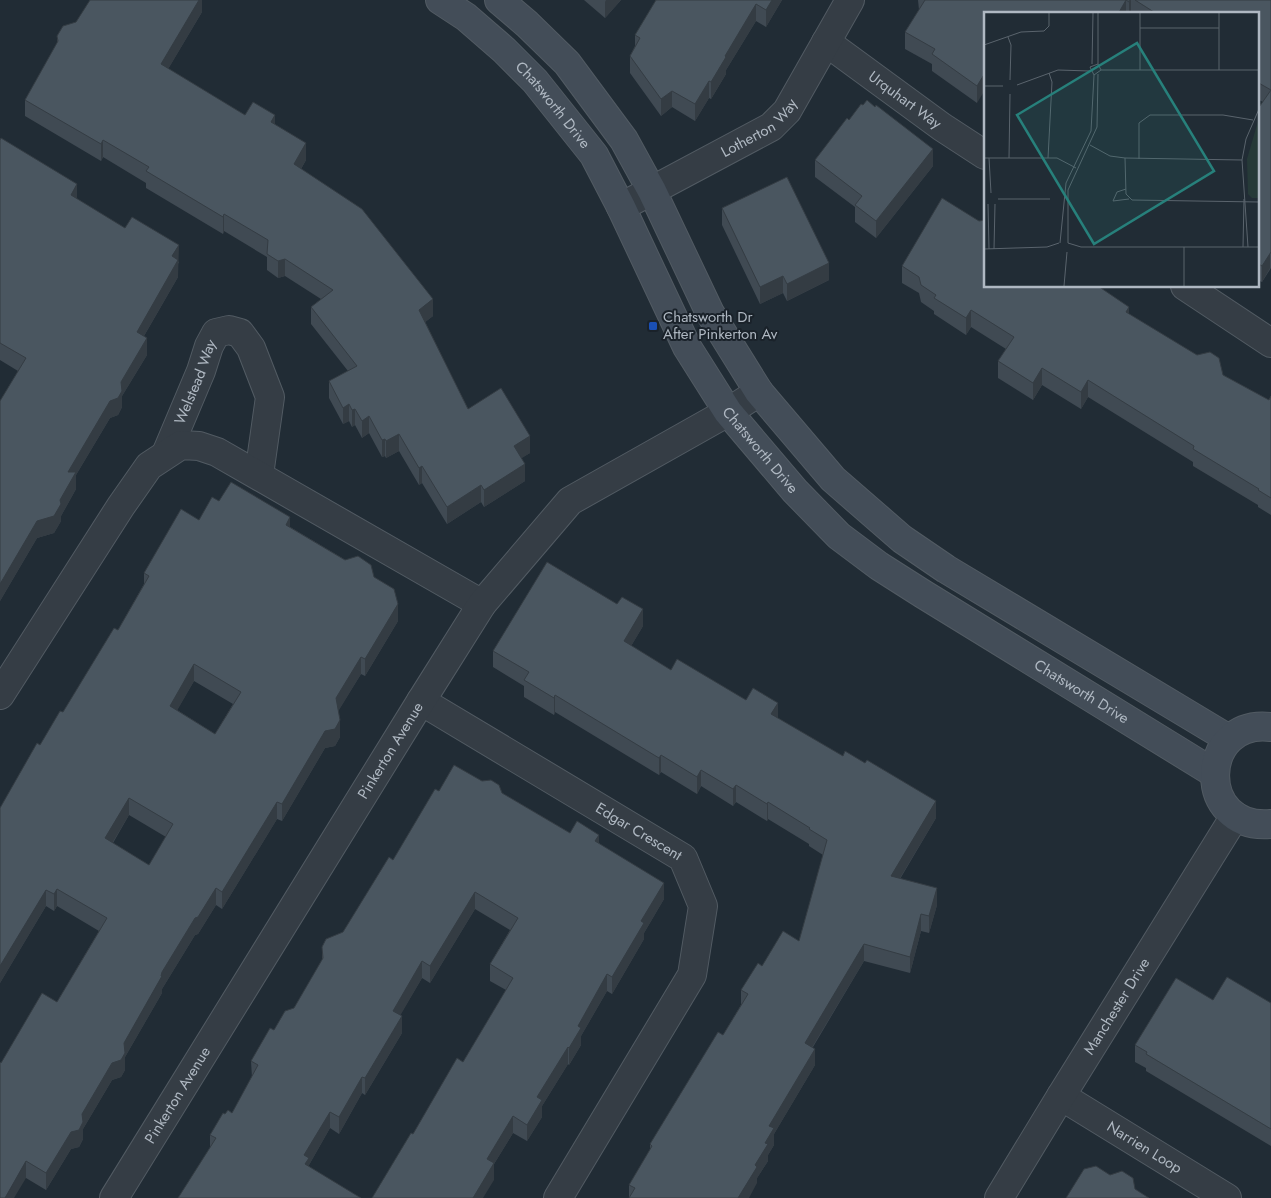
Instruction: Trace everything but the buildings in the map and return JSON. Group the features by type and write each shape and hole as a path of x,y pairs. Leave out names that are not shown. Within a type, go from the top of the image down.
{"street":[{"name":"Chatsworth Drive","path":"440,0 466,18 504,50 535,81 594,155 621,207 687,347 728,412 795,491 839,536 923,594 1214,773"},
{"path":"499,0 567,63 624,140 652,191 710,313 759,392 833,479 902,539 946,569 1229,739"},
{"name":"Lotherton Way","path":"621,207 772,127 787,110 850,0"},
{"name":"Urquhart Way","path":"826,42 942,127 984,154"},
{"path":"1188,288 1271,343"},
{"name":"Welstead Way","path":"166,454 198,378 209,346 216,333 229,330 240,334 251,348 270,397 259,475"},
{"name":"Pinkerton Avenue","path":"114,1198 420,701 482,604 570,501 728,412 759,392"},
{"name":"Welstead Way","path":"0,695 121,506 149,466 181,445 199,446 218,452 482,604"},
{"name":"Edgar Crescent","path":"420,701 683,858 703,906 692,975 558,1198"},
{"path":"1271,727 1261,726 1244,729 1229,739 1218,756 1214,773 1216,788 1222,804 1235,816 1242,821 1259,825 1271,824"},
{"name":"Manchester Drive","path":"1000,1198 1235,816"},
{"name":"Narrien Loop","path":"1061,1096 1227,1198"}],"place":[{"name":"Chatsworth Dr After Pinkerton Av","path":"653,326"}]}
